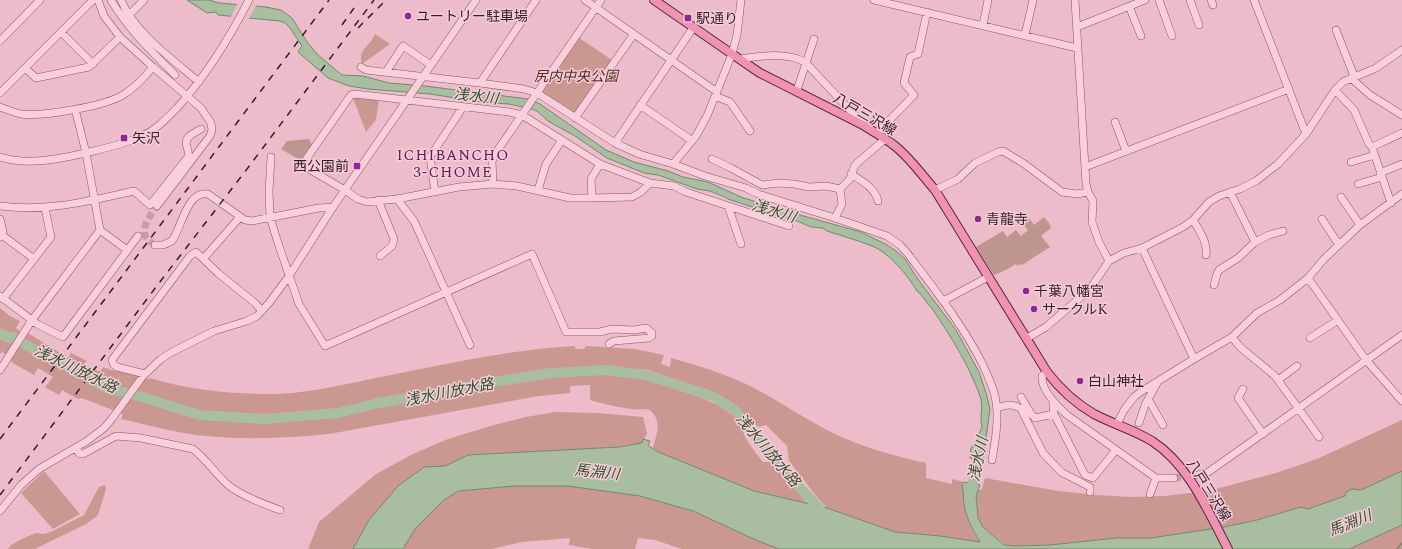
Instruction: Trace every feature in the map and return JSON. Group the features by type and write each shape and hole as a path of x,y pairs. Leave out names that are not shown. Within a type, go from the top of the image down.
{"main road":[{"name":"八戸三沢線","path":"654,0 740,60 760,72 864,125 896,146 935,190 1047,372 1068,396 1081,406 1162,448 1180,467 1197,492 1228,549"}],"street":[{"path":"0,93 93,0"},
{"path":"98,0 104,16 120,37 201,108 211,123 212,130 210,136 157,206"},
{"path":"111,0 124,20 150,50 175,75"},
{"path":"121,0 144,34 199,82"},
{"path":"130,14 144,0"},
{"path":"0,511 35,472 75,448 104,428 144,375 161,360 172,352 214,331 247,321 257,316 276,296 345,190 476,0"},
{"path":"480,83 536,0"},
{"path":"585,0 671,60 716,94 730,102 750,131"},
{"path":"493,184 492,161 497,151 601,0"},
{"path":"673,164 691,140 696,136 707,116 732,54 737,36 741,0"},
{"path":"874,0 1077,48"},
{"path":"982,25 988,0"},
{"path":"1025,35 1033,0"},
{"path":"1075,0 1085,167 1088,192 1093,201 1092,222 1099,242 1109,261"},
{"path":"1077,26 1132,3 1145,0"},
{"path":"1159,0 1172,36"},
{"path":"1190,0 1200,25"},
{"path":"1254,0 1306,134"},
{"path":"0,157 12,160 37,161 86,153 142,136 161,124 188,96 208,71 249,1"},
{"path":"0,41 35,2"},
{"path":"1132,3 1141,36"},
{"path":"877,133 914,95 904,83 910,57 918,54 927,12"},
{"path":"615,143 693,28"},
{"path":"1336,30 1352,77 1370,95 1402,115"},
{"path":"61,32 93,64"},
{"path":"575,118 634,34"},
{"path":"25,68 36,78 89,67 120,37"},
{"path":"797,90 805,62 814,39"},
{"path":"386,72 403,46 431,65"},
{"path":"1027,338 1046,327 1090,289 1109,261 1124,253 1142,248 1183,227 1193,220 1209,202 1218,196 1256,181 1278,164 1306,134 1335,90 1342,82 1376,68 1402,50"},
{"path":"740,60 784,56 796,57 805,62 864,125"},
{"path":"0,107 19,114 38,115 103,103 122,96 137,85 153,67"},
{"path":"361,67 366,70 423,78 480,83 524,89 537,93 615,143 639,154 746,188 758,194 887,236 900,245 943,301 960,325 986,373 995,395 997,408 992,460"},
{"path":"1085,167 1289,89"},
{"path":"1335,90 1354,110 1369,144 1372,147 1390,203"},
{"path":"650,183 641,192 632,197 570,198 517,186 493,184 459,187 397,199 367,202 358,199 302,165 351,95 355,94 408,98 463,107 523,114 600,164 650,183 674,186 686,192 789,226"},
{"path":"640,105 691,140"},
{"path":"435,192 430,157 463,107"},
{"path":"75,109 86,153 100,230 127,250"},
{"path":"1115,122 1126,151"},
{"path":"0,206 16,208 45,208 94,200 134,191 150,205 188,156 189,151 185,143 186,139 201,129"},
{"path":"1372,147 1402,133"},
{"path":"840,189 850,179 852,168 885,139"},
{"path":"538,190 546,164 562,140"},
{"path":"935,190 958,179 975,163 1003,151 1024,163 1062,192 1077,194 1088,192"},
{"path":"1351,162 1374,156"},
{"path":"271,157 269,192 270,217 299,304 325,346 532,254 566,332 600,332 612,329 634,330 646,328 652,333 652,336 649,338 614,341 609,344"},
{"path":"712,159 762,185 778,183 826,186 840,189"},
{"path":"592,198 591,179 600,164"},
{"path":"1358,184 1381,175 1402,164"},
{"path":"852,174 867,185 875,194 878,201"},
{"path":"835,218 842,204 840,189"},
{"path":"155,245 163,245 172,241 192,200 203,192 245,220 252,221 318,208 333,208"},
{"path":"1230,192 1255,242"},
{"path":"1117,424 1124,410 1134,397 1194,358 1232,337 1257,313 1280,300 1308,278 1324,259 1360,225 1402,194"},
{"path":"1341,197 1360,225"},
{"path":"397,199 414,221 470,345"},
{"path":"378,200 394,239 392,246 380,256"},
{"path":"728,206 741,244"},
{"path":"45,208 51,237 2,297 30,323 63,338 138,236"},
{"path":"204,258 240,217"},
{"path":"0,219 3,231 1,236 34,259"},
{"path":"1322,219 1339,245"},
{"path":"1193,220 1204,240 1206,255"},
{"path":"0,370 4,360 30,323 100,230"},
{"path":"1214,284 1219,270 1238,258 1255,242 1269,235 1283,231"},
{"path":"1142,248 1194,358"},
{"path":"144,375 117,367 114,365 112,360 190,256 196,252 219,274 255,303 262,311"},
{"path":"943,301 988,277"},
{"path":"1308,278 1366,360 1402,401"},
{"path":"1310,338 1338,320"},
{"path":"1198,475 1207,473 1402,335"},
{"path":"1232,337 1240,347 1275,376 1319,437"},
{"path":"1278,380 1297,366"},
{"path":"1047,372 1042,376 1042,384 1053,402 1067,415 1156,478 1174,478"},
{"path":"1139,424 1148,399 1158,381"},
{"path":"1243,389 1238,398 1263,434"},
{"path":"1021,397 1035,418 1054,414"},
{"path":"1148,399 1163,425"},
{"path":"1053,402 1052,407 1054,414 1085,475 1093,478 1116,450"},
{"path":"997,408 1007,404 1017,406 1021,409 1043,453 1061,472 1090,487 1090,492"},
{"path":"75,448 80,454 83,454 116,436 141,438 192,449 199,454 228,485 280,510"},
{"path":"1150,494 1156,478"}],"green space":[{"path":"375,34 390,44 362,64 361,55"},
{"name":"尻内中央公園","path":"578,37 612,60 575,116 540,93"},
{"path":"354,96 379,99 376,120 366,132 353,98"},
{"path":"0,308 10,316 20,321 16,328 26,336 28,333 68,358 71,353 87,361 84,364 100,372 103,367 115,371 136,374 136,376 147,379 150,378 179,386 239,393 282,394 308,391 472,359 548,348 574,346 576,349 584,349 586,346 635,349 664,355 661,364 670,367 671,358 719,373 756,389 815,424 837,435 887,453 926,463 926,478 952,484 952,479 964,482 962,485 966,514 972,529 980,542 940,536 895,532 827,508 789,461 787,446 766,425 759,427 747,420 733,405 714,394 649,370 642,369 640,376 684,390 719,405 741,421 743,433 763,462 770,462 788,479 808,505 754,492 656,451 653,448 658,427 656,417 653,413 648,409 612,406 590,400 590,385 570,386 570,393 539,396 329,434 298,437 253,438 196,435 121,419 123,414 82,398 78,399 62,390 59,395 45,387 53,377 38,368 34,375 11,362 12,359 2,352 0,354"},
{"path":"555,412 598,413 643,417 647,433 642,443 619,447 468,455 445,466 424,467 398,486 369,520 353,549 308,549 319,522 376,474 413,454 448,439 494,425"},
{"path":"1402,420 1402,471 1361,490 1352,489 1346,492 1346,496 1308,509 1301,507 1257,520 1224,527 1151,538 1117,538 1050,545 1016,546 1005,545 983,527 978,518 976,495 978,490 982,489 985,478 1058,491 1130,497 1164,496 1208,491 1276,473 1317,459"},
{"path":"44,471 80,514 53,529 21,493"},
{"path":"105,485 106,489 98,515 86,524 35,549 8,549 11,545 26,537 36,533 44,534 53,531 84,515 99,487"},
{"path":"514,486 568,486 640,496 693,511 779,549 682,549 655,540 638,538 635,549 592,549 569,545 570,538 522,542 492,549 403,549 415,529 444,500 458,491"},
{"path":"1402,525 1402,549 1349,549"}],"shaded area":[{"path":"309,139 313,147 303,162 281,149 287,141"},
{"path":"1028,217 1034,225 1044,217 1049,223 1051,228 1041,236 1050,247 1022,265 1017,266 1016,264 994,275 976,247 1003,231 1007,237 1016,230 1021,236 1028,230 1021,222"}],"water":[{"path":"187,0 209,0 219,3 266,7 281,10 292,18 307,42 318,55 342,75 363,76 389,83 528,99 540,104 606,150 634,162 668,171 683,177 708,182 741,197 861,232 887,245 905,259 917,278 956,330 979,372 990,409 983,461 970,458 971,448 976,442 982,427 981,400 976,384 952,339 931,307 898,265 879,249 827,231 823,228 811,227 790,218 778,217 710,191 697,189 658,175 644,173 607,158 575,136 548,121 537,111 532,109 509,104 481,102 430,94 349,86 328,78 298,52 302,46 285,23 280,21 218,15 216,12 207,13"},
{"name":"馬淵川","path":"643,439 650,441 648,445 656,451 754,491 827,508 895,532 940,536 980,542 966,514 962,485 964,482 980,485 976,495 978,518 983,527 1004,545 1050,545 1117,538 1151,538 1224,527 1257,520 1301,507 1308,509 1345,496 1346,492 1352,489 1361,490 1402,471 1402,525 1349,549 779,549 693,511 640,496 568,486 514,486 458,491 444,500 415,529 403,549 353,549 369,520 398,486 424,467 445,466 468,455 619,447 642,443"}],"pier":[{"path":"238,3 257,4 248,20 230,18"}],"waterway":[{"name":"浅水川放水路","path":"0,333 8,338 13,337 33,349 48,355 106,388 200,415 265,419 338,413 374,404 551,373 605,370 646,375 712,396 734,409 776,462 819,508 823,518"},
{"name":"浅水川","path":"970,497 980,446"},
{"path":"1397,549 1402,543"}],"tunnel":[{"path":"155,245 149,241 144,231 147,221 157,206"},
{"path":"1174,478 1198,475"}],"railway":[{"path":"0,439 329,0"},
{"path":"0,495 374,0"},
{"path":"358,28 386,0"},
{"path":"342,25 354,8"}],"place":[{"name":"ユートリー駐車場","path":"408,16"},
{"name":"駅通り","path":"688,18"},
{"name":"矢沢","path":"124,138"},
{"name":"西公園前","path":"357,166"},
{"name":"青龍寺","path":"978,219"},
{"name":"千葉八幡宮","path":"1026,291"},
{"name":"サークルK","path":"1034,309"},
{"name":"白山神社","path":"1080,381"}],"district":[{"name":"ICHIBANCHO 3-CHOME","path":"453,164"}]}
